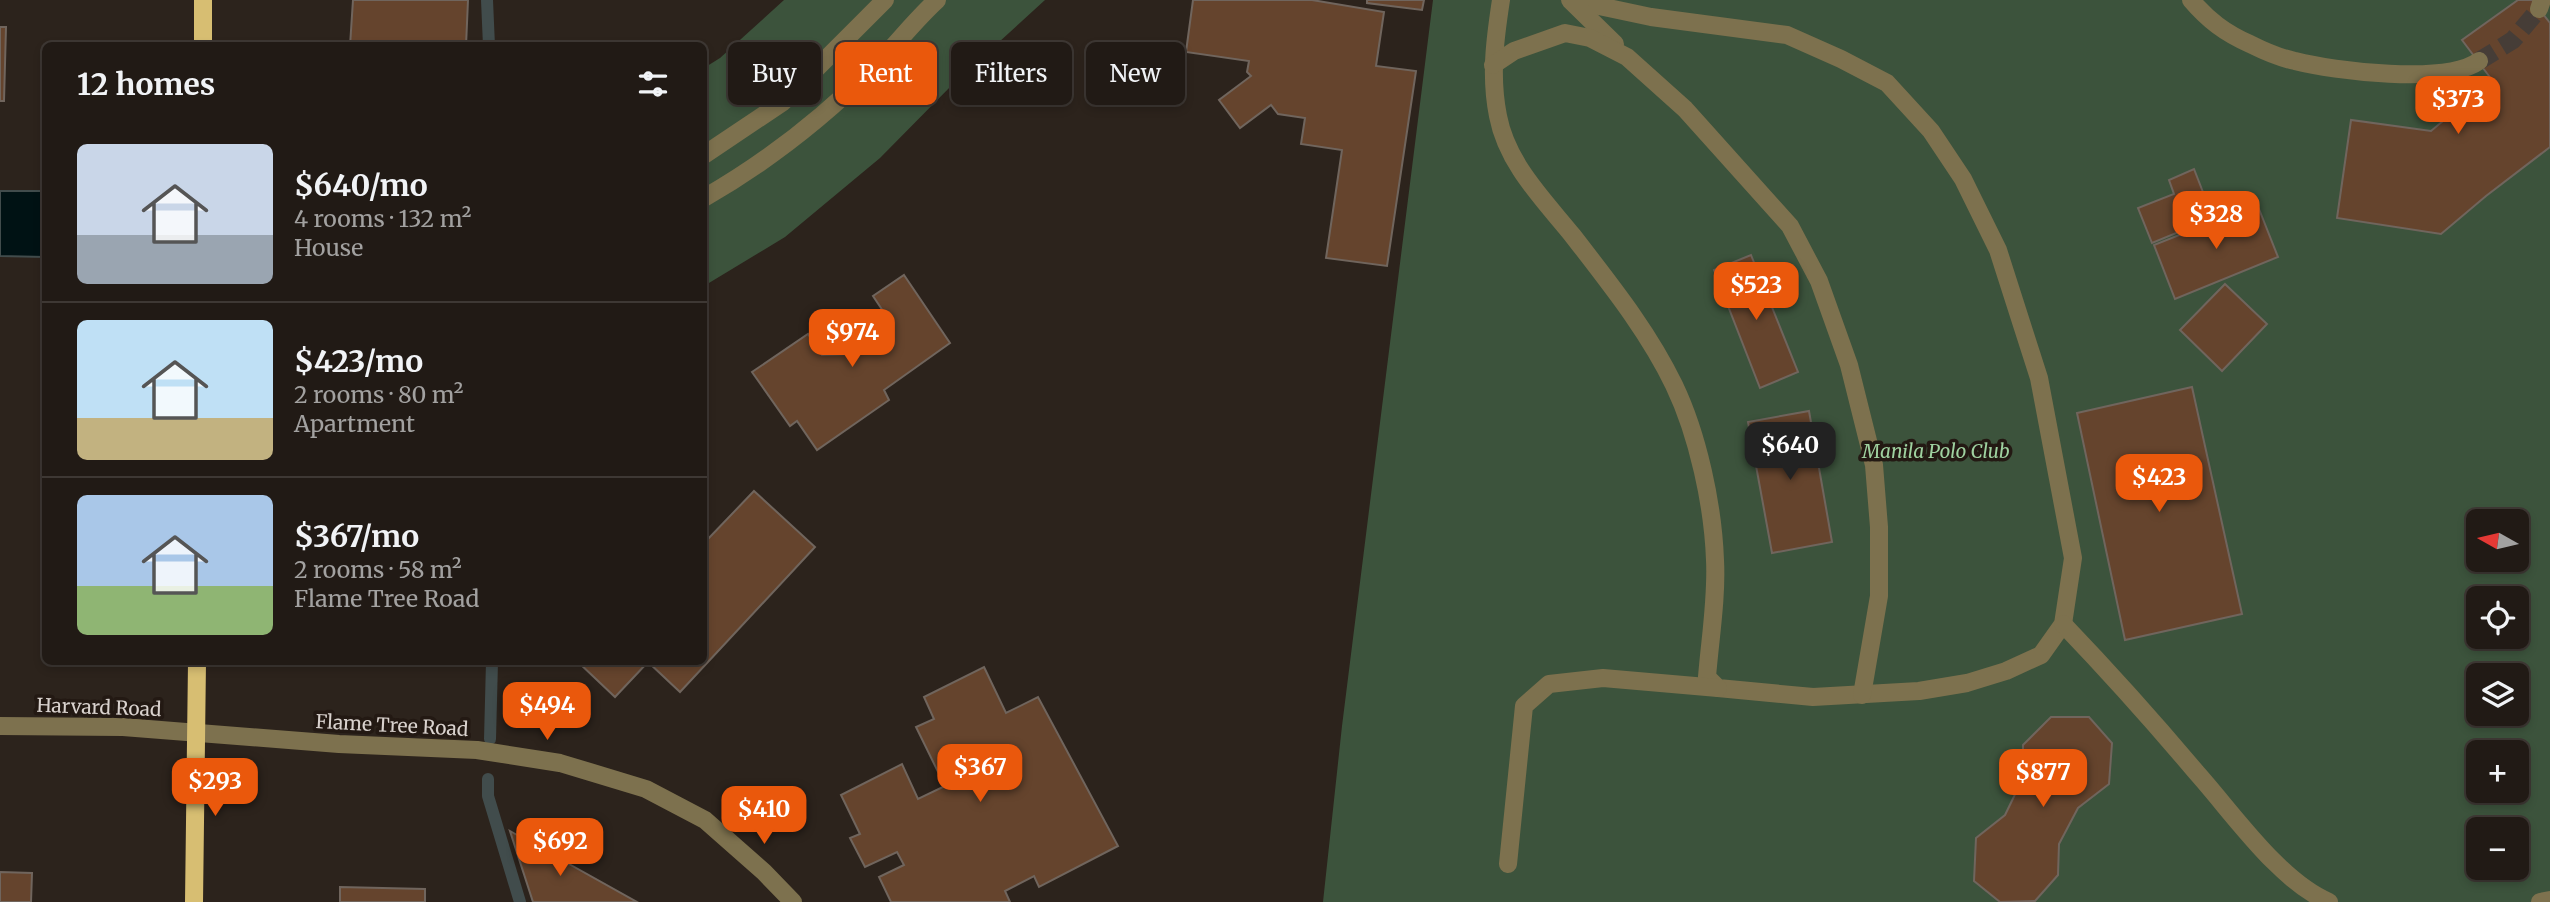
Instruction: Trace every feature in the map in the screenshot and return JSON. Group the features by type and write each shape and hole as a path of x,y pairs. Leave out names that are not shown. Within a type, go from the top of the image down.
{"main road":[{"path":"203,0 203,42"},
{"path":"194,902 197,665"}],"street":[{"path":"707,153 783,102 885,0"},
{"path":"707,196 802,132 873,68 937,0"},
{"path":"1501,0 1493,65 1498,119 1514,159 1536,193 1637,319 1675,386 1694,437 1708,503 1716,561 1707,677 1718,688"},
{"path":"1570,0 1627,57 1685,109 1790,226 1823,293 1849,365 1874,465 1879,527 1879,596 1862,695"},
{"path":"1508,864 1524,706 1549,684 1603,678 1813,697 1919,691 1967,683 2006,671 2041,655 2063,624 2073,558 2039,378 1998,250 1963,179 1931,131 1887,83 1841,59 1787,36 1651,17 1599,6 1584,0"},
{"path":"2191,0 2208,20 2249,44 2295,61 2395,75 2438,73 2473,65 2479,61"},
{"path":"1493,65 1514,51 1564,33 1590,38 1627,57"},
{"path":"2063,624 2122,686 2268,854 2294,881 2329,902"},
{"name":"Harvard Road","path":"0,726 123,727 197,733"},
{"name":"Flame Tree Road","path":"197,733 477,750 560,763 646,789 705,820 764,872 793,902"},
{"path":"2540,902 2550,900"}],"green space":[{"path":"784,0 1045,0 999,42 951,42 951,86 937,100 937,42 835,42 835,105 932,105 880,158 785,237 707,284 707,66 728,51 728,105 821,105 821,42 738,42"},
{"name":"Manila Polo Club","path":"1433,0 2550,0 2550,902 1323,902 1342,726"}],"shaded area":[{"path":"0,191 42,191 42,257 0,256"}],"building":[{"path":"353,0 468,0 466,42 350,42"},
{"path":"1193,0 1312,0 1384,12 1376,66 1416,71 1387,266 1326,258 1342,150 1301,144 1305,118 1278,114 1271,105 1240,128 1219,100 1251,76 1247,72 1249,61 1186,52"},
{"path":"1367,0 1424,0 1422,10 1367,3"},
{"path":"2518,0 2532,0 2550,23 2550,147 2441,234 2337,218 2351,120 2431,131 2492,80 2462,40"},
{"path":"0,27 6,27 4,101 0,101"},
{"path":"2194,169 2213,218 2152,243 2138,208 2174,194 2169,180"},
{"path":"2257,204 2278,257 2175,299 2154,245"},
{"path":"1751,255 1798,372 1760,388 1714,270"},
{"path":"904,275 950,343 884,390 889,400 817,450 797,421 790,426 752,372 808,334 822,355 850,354 893,326 873,296"},
{"path":"2225,284 2267,324 2222,371 2180,330"},
{"path":"2192,387 2242,614 2125,640 2077,413"},
{"path":"1809,411 1832,542 1772,553 1748,422"},
{"path":"754,491 815,547 707,663 707,540"},
{"path":"581,665 645,665 615,697"},
{"path":"651,665 705,665 680,692"},
{"path":"984,667 1006,713 1038,697 1118,846 1039,887 1034,876 1005,891 1010,902 891,902 879,877 904,865 897,852 865,867 850,838 860,834 841,795 902,764 918,799 945,786 916,727 934,719 924,697"},
{"path":"2051,717 2089,717 2112,743 2109,784 2078,808 2059,844 2058,875 2035,901 2000,902 1974,881 1976,838 2005,815 2023,778 2023,745"},
{"path":"510,831 637,902 533,902"},
{"path":"0,872 32,873 31,902 0,902"},
{"path":"340,887 425,889 425,902 340,902"}],"waterway":[{"path":"487,0 489,42"},
{"path":"490,739 492,665"},
{"path":"488,779 488,796 520,902"}],"tunnel":[{"path":"2479,61 2513,40 2539,9"}]}
